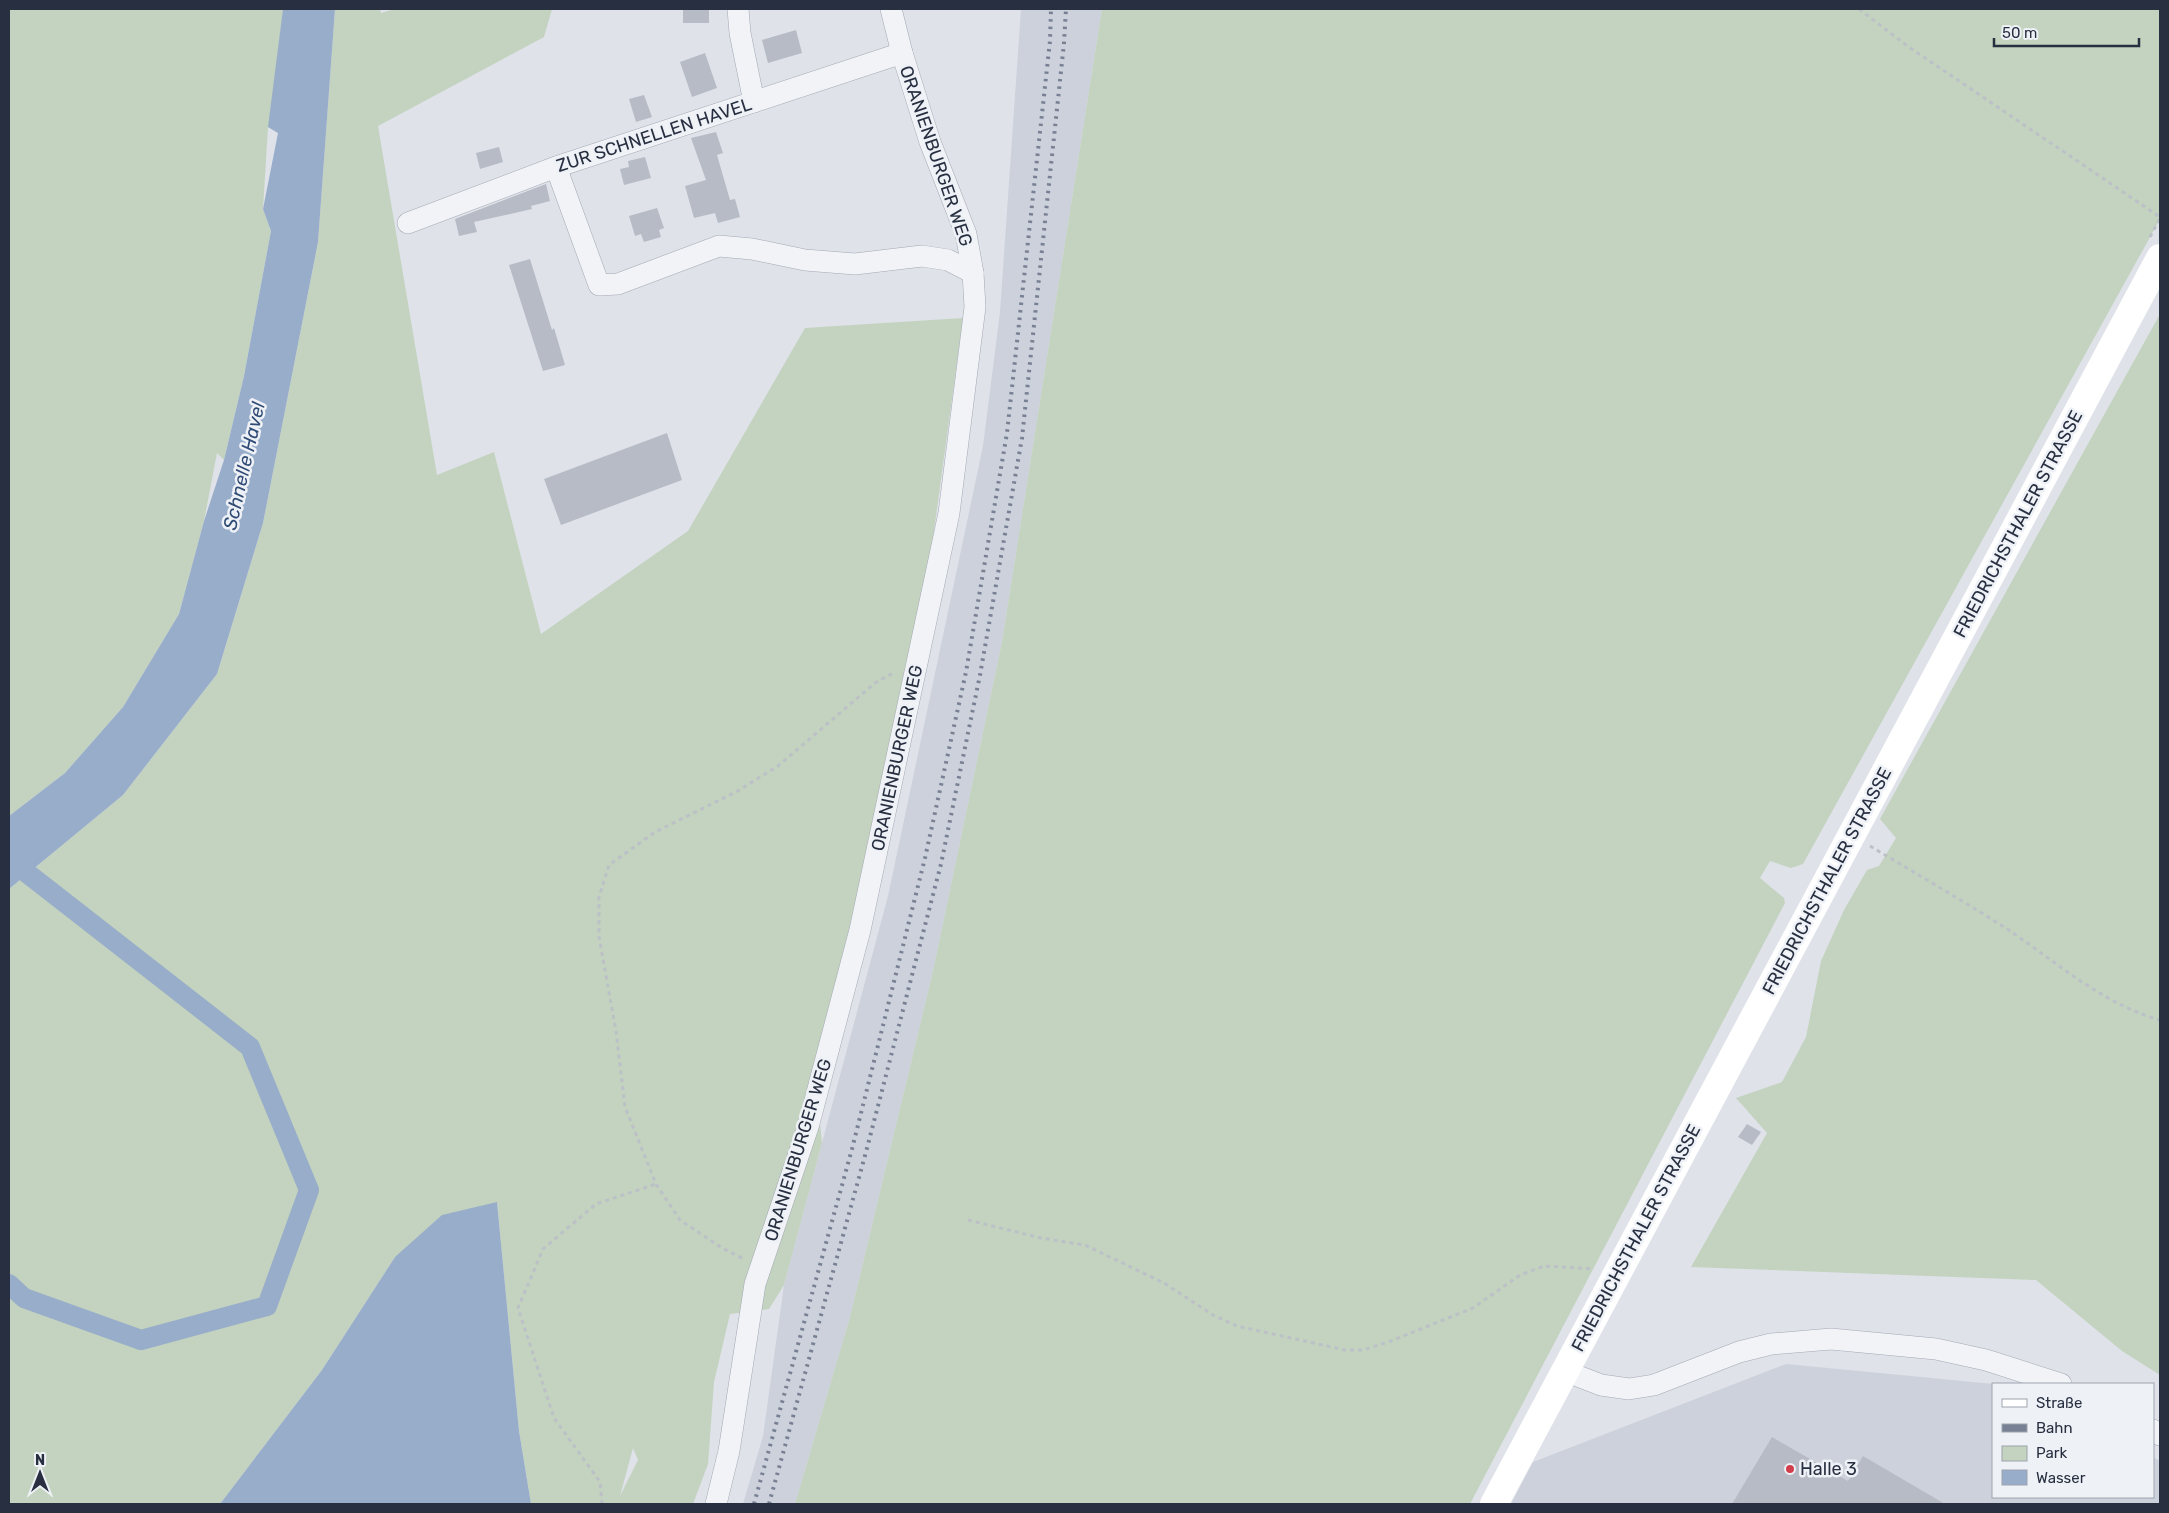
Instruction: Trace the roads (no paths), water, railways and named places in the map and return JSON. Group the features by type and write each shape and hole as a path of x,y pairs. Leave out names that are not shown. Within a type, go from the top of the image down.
{"street":[{"path":"738,9 740,33 754,102"},
{"name":"ORANIENBURGER WEG","path":"716,1504 729,1450 755,1284 808,1127 860,930 949,513 975,307 973,273 966,234 930,142 902,53 891,9"},
{"name":"ZUR SCHNELLEN HAVEL","path":"408,223 556,167 902,53"},
{"path":"556,167 599,285 618,284 719,246 752,249 805,260 855,264 922,256 948,260 973,273"},
{"name":"FRIEDRICHSTHALER STRASSE","path":"1494,1504 2160,258"},
{"path":"1565,1371 1601,1385 1629,1389 1654,1385 1739,1352 1771,1344 1831,1338 1936,1350 1986,1360 2058,1383"}],"water":[{"name":"Schnelle Havel","path":"283,9 335,9 318,242 263,523 217,674 123,795 9,889 9,816 65,773 123,707 179,614 204,521 224,460 244,376 271,231 263,209 278,133 268,127"},
{"path":"497,1202 519,1431 531,1504 220,1504 322,1370 395,1257 442,1215"}],"waterway":[{"path":"9,859 250,1047 309,1190 267,1306 141,1340 24,1298 9,1284"}],"railway":[{"path":"754,1504 852,1149 925,858 966,672 1007,433 1050,41 1051,9"},
{"path":"769,1504 866,1152 941,864 980,675 1022,438 1066,9"}],"place":[{"name":"Halle 3","path":"1790,1469"}]}
